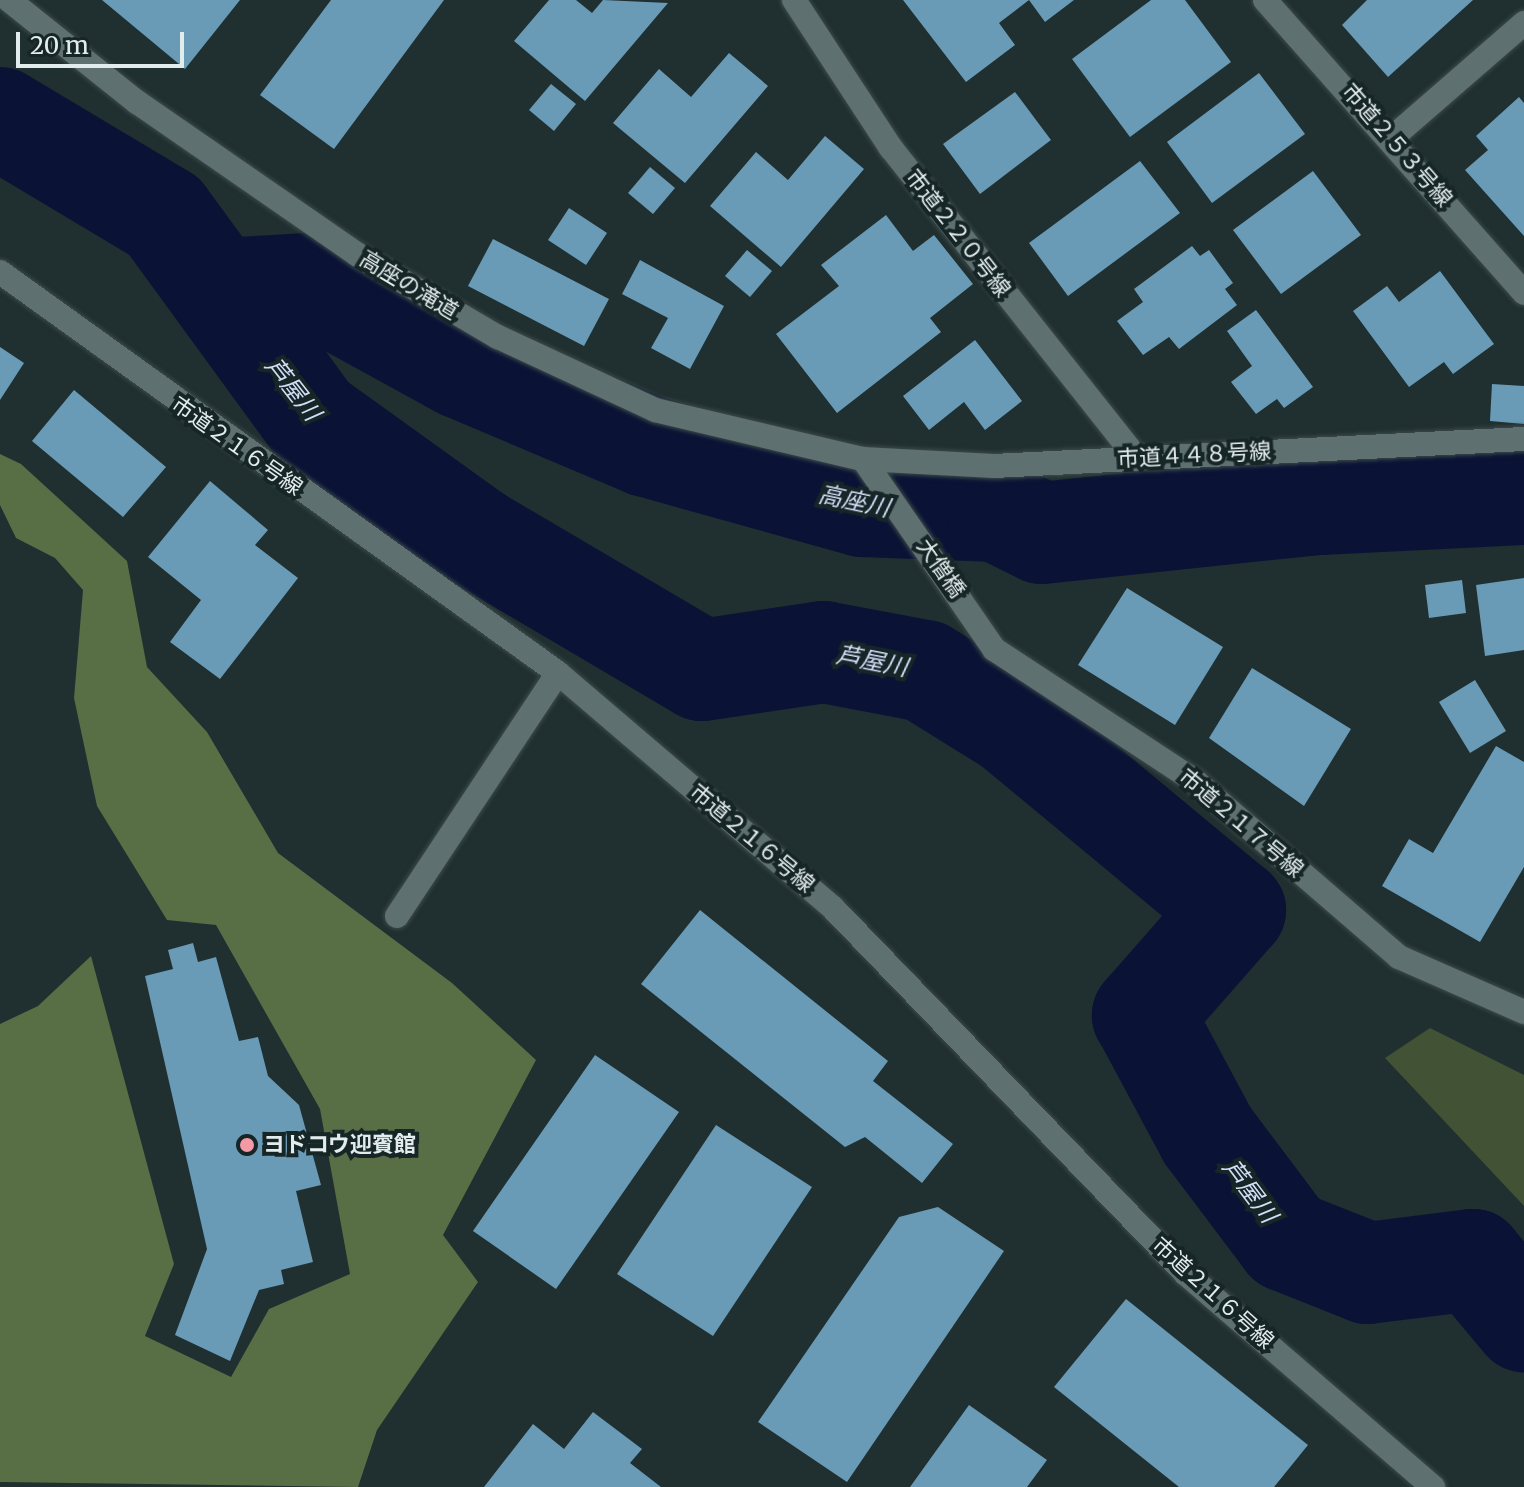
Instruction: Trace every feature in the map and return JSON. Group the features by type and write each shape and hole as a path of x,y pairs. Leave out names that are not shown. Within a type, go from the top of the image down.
{"street":[{"name":"高座の滝道","path":"9,0 137,102 358,255 498,337 655,410 863,459"},
{"name":"市道２２０号線","path":"794,0 891,148 1136,457"},
{"name":"市道２５３号線","path":"1265,0 1393,137 1524,293"},
{"path":"1393,137 1524,23"},
{"name":"市道２１６号線","path":"0,272 558,673 833,908 1185,1273 1433,1487"},
{"name":"市道４４８号線","path":"863,459 994,466 1524,439"},
{"name":"大僧橋","path":"863,459 973,613"},
{"name":"市道２１７号線","path":"973,613 994,649 1195,781 1399,957 1524,1012"},
{"path":"397,916 558,673"}],"green space":[{"path":"0,454 21,464 127,561 147,667 207,732 278,853 452,983 536,1060 443,1235 478,1282 377,1430 358,1487 0,1482 0,1024 38,1006 91,956 174,1264 145,1336 231,1377 269,1309 350,1274 320,1109 216,925 167,920 97,806 74,698 83,590 55,558 16,538 0,505"},
{"path":"1430,1028 1524,1075 1524,1206 1385,1058"}],"building":[{"path":"102,0 240,0 185,69"},
{"path":"331,0 444,0 334,149 260,95"},
{"path":"549,0 576,0 592,13 603,0 668,3 585,101 514,41"},
{"path":"903,0 1029,0 999,23 1015,45 966,82"},
{"path":"1029,0 1074,0 1045,22"},
{"path":"1151,0 1185,0 1231,62 1130,137 1072,59"},
{"path":"1367,0 1473,0 1388,77 1342,25"},
{"path":"729,53 768,86 685,183 613,123 659,69 691,97"},
{"path":"1259,73 1305,134 1212,203 1167,142"},
{"path":"551,84 576,104 554,131 529,110"},
{"path":"1015,92 1051,140 980,194 943,144"},
{"path":"1519,97 1524,103 1524,236 1465,170 1488,150 1476,136"},
{"path":"825,136 864,169 781,267 710,206 756,152 788,180"},
{"path":"1140,161 1180,213 1068,296 1029,243"},
{"path":"650,167 675,188 653,214 628,193"},
{"path":"1313,171 1361,235 1281,294 1233,230"},
{"path":"569,208 607,233 586,265 548,240"},
{"path":"886,215 913,251 934,235 973,284 930,318 941,332 837,413 776,334 839,286 821,265"},
{"path":"493,239 609,299 584,346 468,286"},
{"path":"1192,246 1200,256 1209,250 1233,283 1225,289 1237,305 1179,349 1169,337 1143,355 1117,321 1143,302 1134,289"},
{"path":"747,250 772,271 750,297 725,276"},
{"path":"640,260 724,306 690,369 651,348 668,318 622,294"},
{"path":"1440,271 1494,344 1453,374 1444,362 1409,387 1353,311 1387,286 1399,302"},
{"path":"1256,310 1313,387 1284,408 1277,399 1256,414 1231,382 1252,366 1227,331"},
{"path":"975,340 1022,401 985,430 964,402 929,430 903,396"},
{"path":"0,347 24,363 0,400"},
{"path":"1492,384 1524,386 1524,424 1490,421"},
{"path":"74,390 166,467 123,517 32,441"},
{"path":"210,481 268,530 255,545 298,578 220,679 170,642 201,600 148,557"},
{"path":"1524,578 1524,650 1485,656 1476,585"},
{"path":"1462,580 1466,613 1429,618 1425,585"},
{"path":"1127,588 1223,647 1175,725 1078,665"},
{"path":"1252,668 1351,729 1304,806 1209,738"},
{"path":"1475,680 1506,731 1470,753 1439,702"},
{"path":"1496,746 1524,762 1524,867 1480,942 1382,886 1409,839 1433,853"},
{"path":"700,910 888,1061 873,1081 953,1144 922,1183 865,1137 845,1147 641,984"},
{"name":"ヨドコウ迎賓館","path":"193,943 198,962 216,957 239,1041 258,1037 268,1076 299,1105 321,1185 296,1191 313,1262 281,1270 284,1284 259,1290 230,1361 175,1335 207,1249 145,976 173,969 168,950"},
{"path":"595,1055 679,1112 556,1289 473,1231"},
{"path":"716,1125 812,1187 713,1336 617,1274"},
{"path":"938,1207 1004,1251 847,1482 758,1422 899,1217"},
{"path":"1126,1299 1308,1445 1274,1487 1179,1487 1054,1387"},
{"path":"969,1405 1047,1460 1027,1487 910,1487"},
{"path":"593,1412 642,1449 630,1463 661,1487 484,1487 533,1424 564,1449"}],"waterway":[{"name":"芦屋川","path":"0,118 164,216 312,419 476,537 702,670 824,652 925,671 1012,725 1235,910 1143,1015 1208,1136 1287,1241 1368,1273 1473,1260 1524,1321"},
{"name":"高座川","path":"221,289 309,284 460,367 647,446 862,506 997,511 1042,533 1320,504 1524,494"}],"place":[{"name":"ヨドコウ迎賓館","path":"247,1145"}]}
